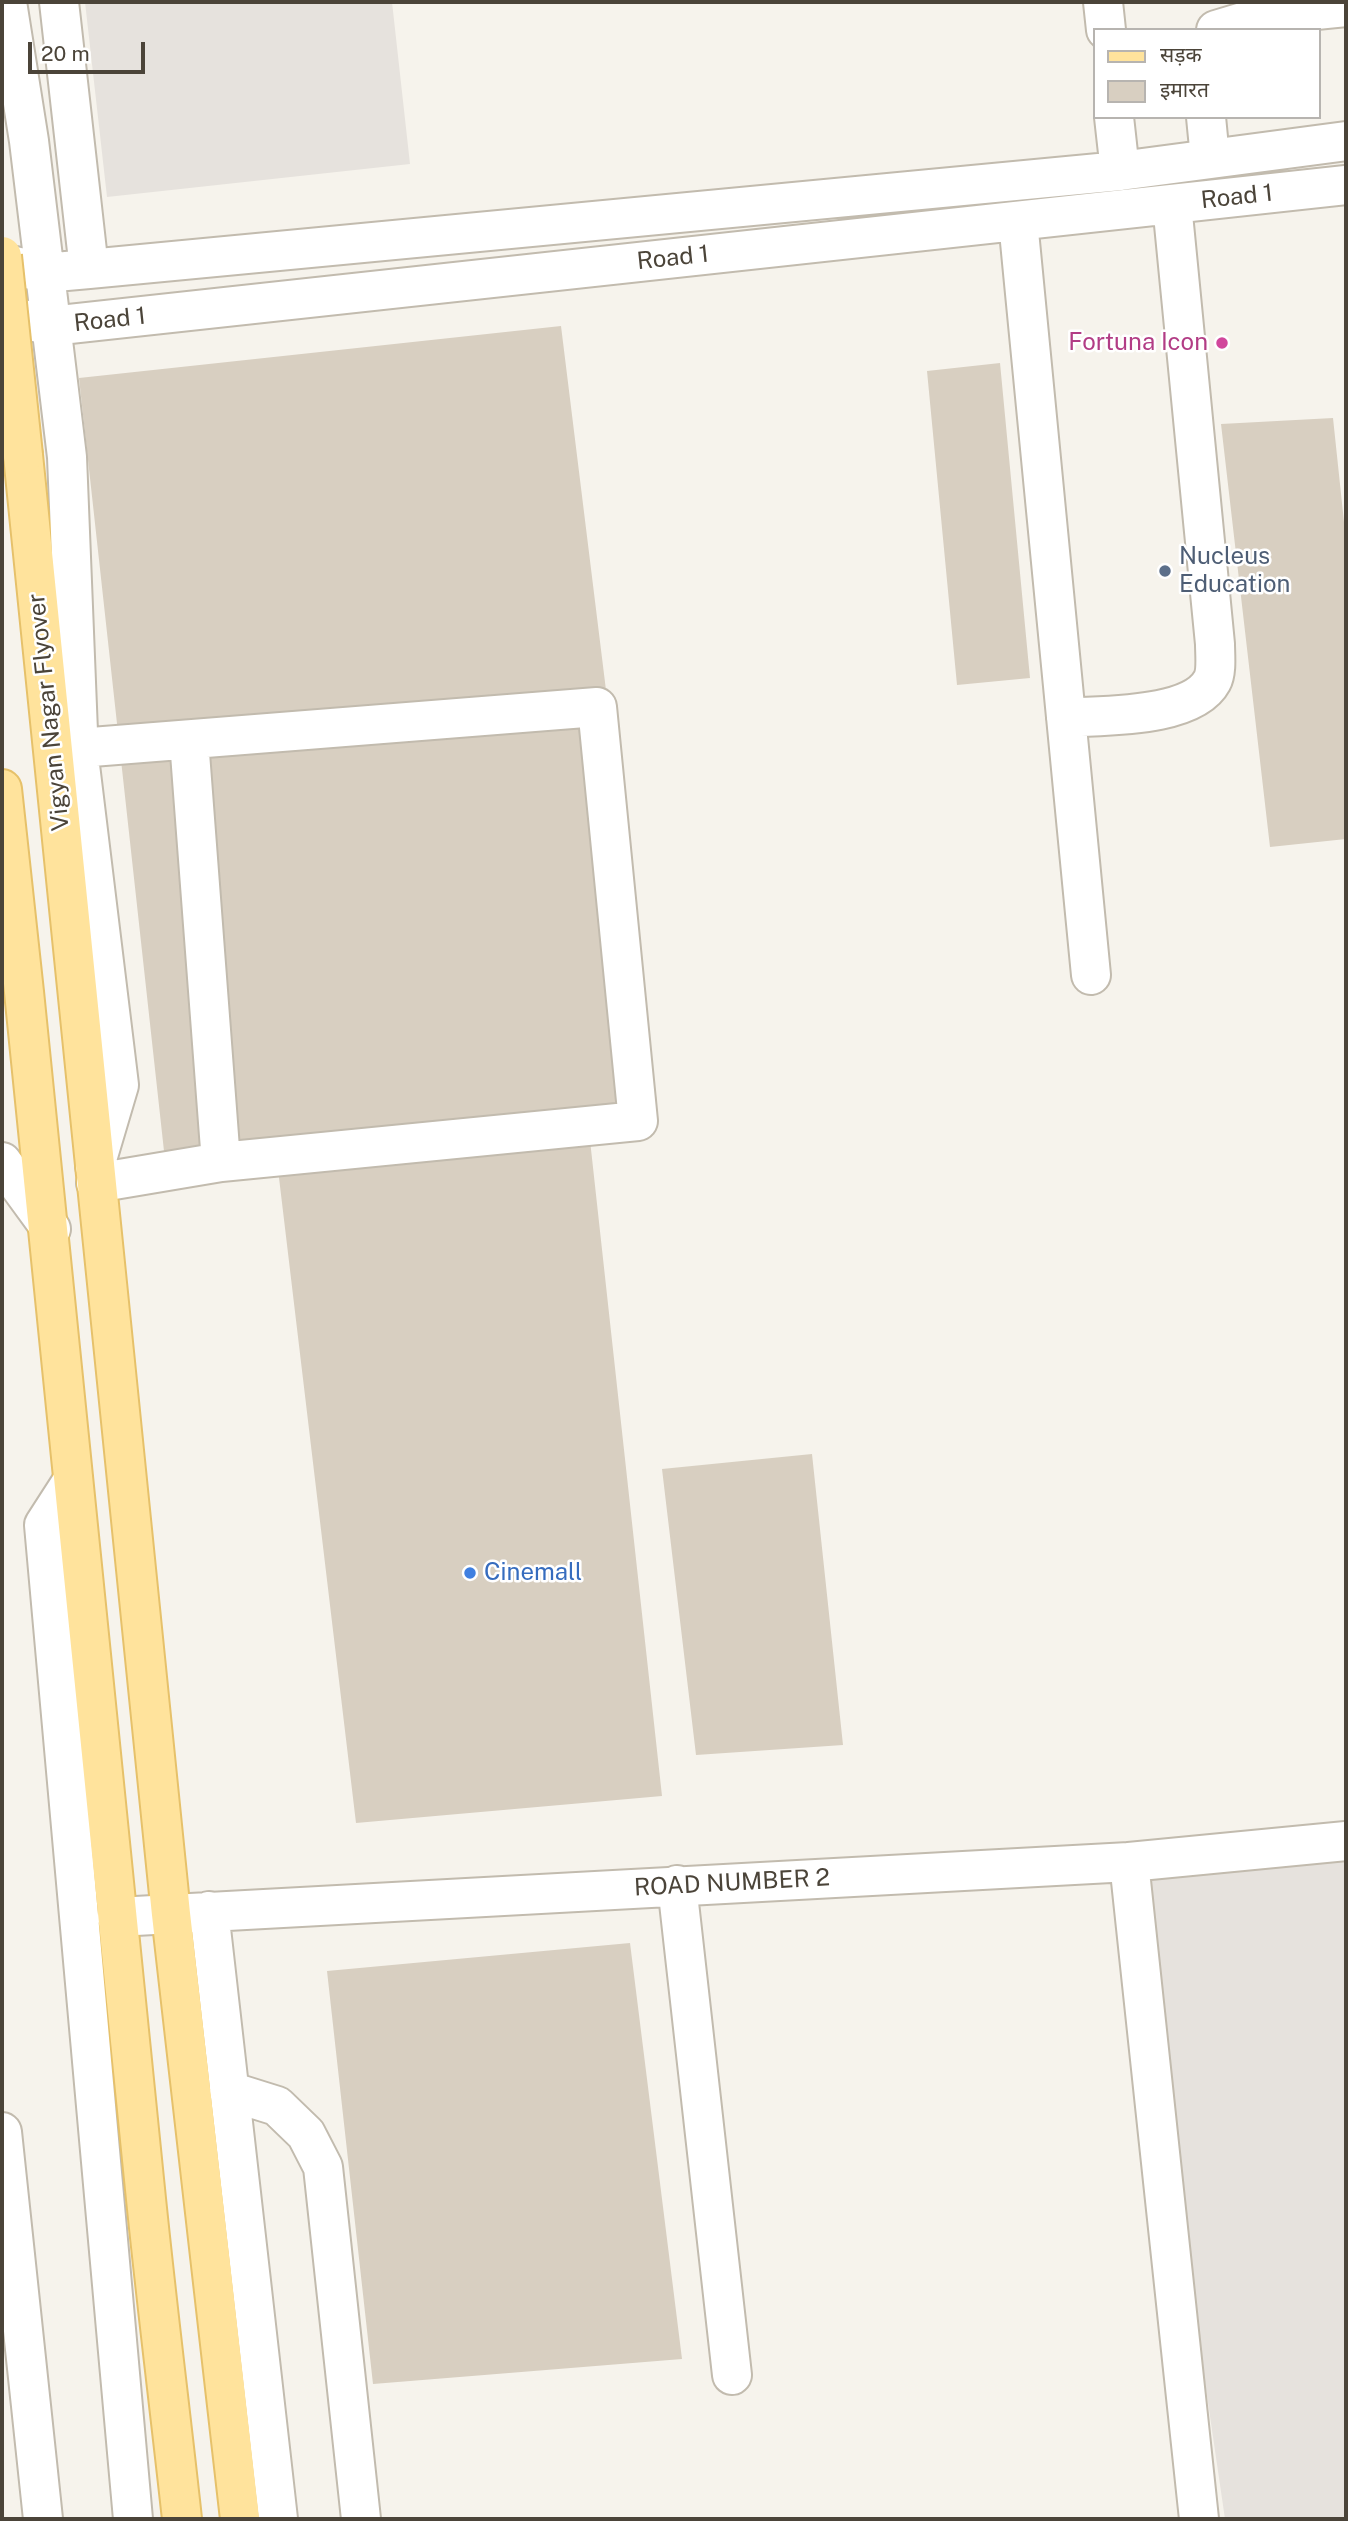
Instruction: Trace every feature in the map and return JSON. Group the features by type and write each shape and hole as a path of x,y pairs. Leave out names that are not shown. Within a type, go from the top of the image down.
{"main road":[{"name":"Vigyan Nagar Flyover","path":"2,256 171,1914 240,2519"},
{"path":"2,789 51,1230 73,1480 145,2194 182,2519"}],"street":[{"path":"7,2 67,457 79,748 118,1085 95,1175 638,1121 597,707 79,748"},
{"path":"59,2 89,269"},
{"path":"1103,2 1106,28"},
{"path":"1223,28 1266,15 1346,7"},
{"path":"1115,119 1120,171"},
{"path":"1206,119 1210,158"},
{"name":"Road 1","path":"2,263 44,273 89,269 1120,171 1346,141"},
{"name":"Road 1","path":"2,314 51,326 1346,184"},
{"path":"1066,718 1167,709 1198,698 1213,680 1215,644 1172,204"},
{"path":"1018,221 1091,975"},
{"path":"188,740 221,1162"},
{"path":"2,1162 51,1230"},
{"path":"73,1480 44,1525 133,2519"},
{"name":"ROAD NUMBER 2","path":"117,1917 1129,1861 1346,1841"},
{"path":"1129,1861 1199,2519"},
{"path":"677,1885 732,2375"},
{"path":"209,1911 278,2519"},
{"path":"229,2091 277,2106 306,2134 323,2167 361,2519"},
{"path":"2,2132 43,2519"}],"shaded area":[{"path":"85,2 392,2 410,164 107,197"},
{"path":"1346,1841 1346,2519 1225,2519 1129,1862"}],"building":[{"path":"561,326 657,1103 164,1151 79,378"},
{"path":"1000,363 1030,678 957,685 927,371"},
{"path":"1333,418 1346,541 1346,839 1270,847 1221,424"},
{"path":"589,1131 662,1796 356,1823 277,1161"},
{"path":"812,1454 843,1745 696,1755 662,1469"},
{"path":"630,1943 682,2359 373,2384 327,1971"}],"place":[{"name":"Fortuna Icon","path":"1222,343"},
{"name":"Nucleus Education","path":"1165,571"},
{"name":"Cinemall","path":"470,1573"}]}
